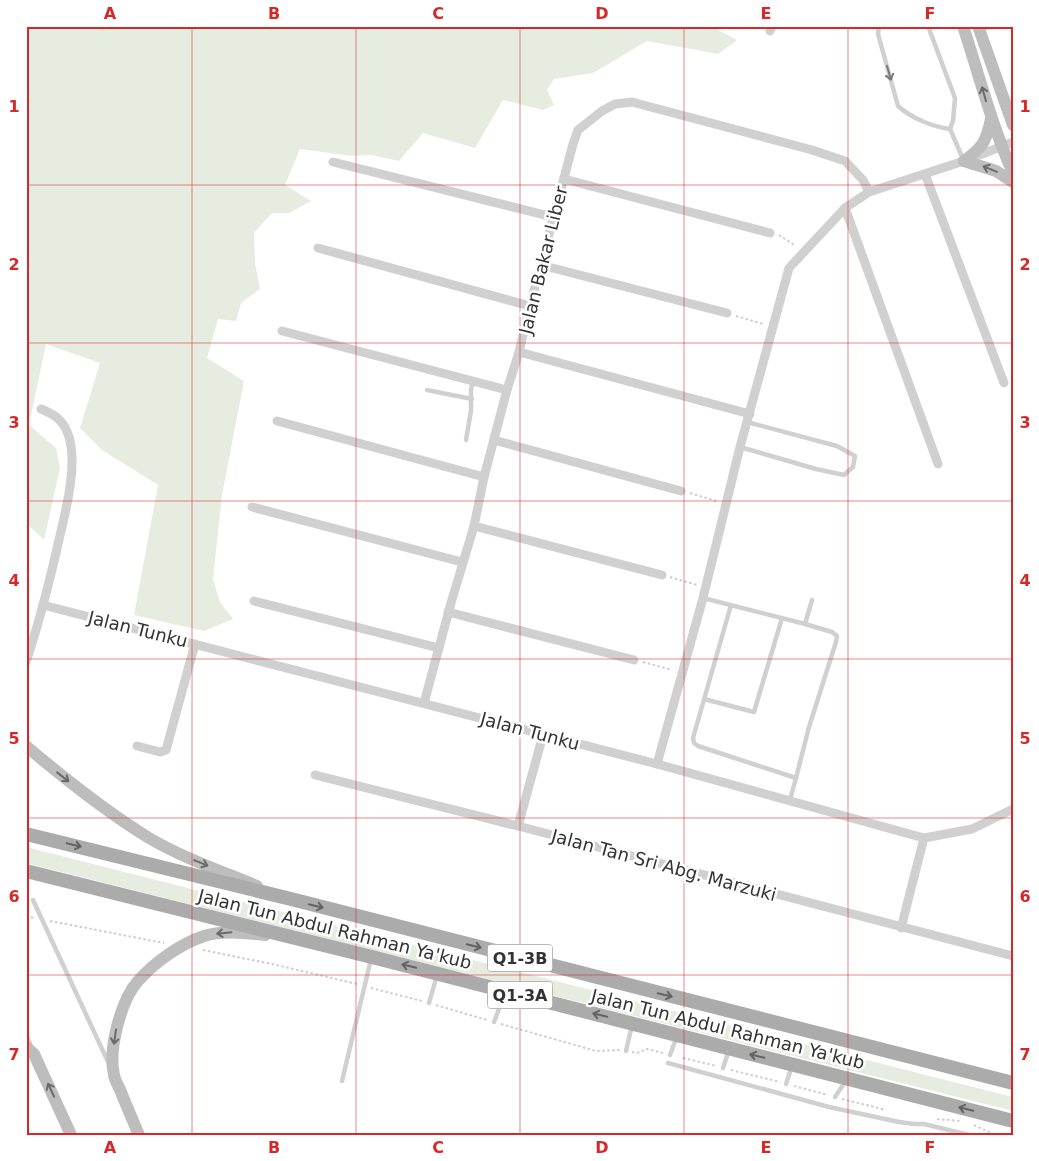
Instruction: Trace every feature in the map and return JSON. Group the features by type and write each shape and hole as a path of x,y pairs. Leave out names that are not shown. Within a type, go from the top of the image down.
{"main road":[{"name":"Jalan Tun Abdul Rahman Ya'kub","path":"26,834 291,899 1013,1083"},
{"name":"Jalan Tun Abdul Rahman Ya'kub","path":"26,870 1013,1121"}],"street":[{"path":"963,26 991,118 1007,144 1013,173"},
{"path":"983,28 1013,125"},
{"name":"Jalan Bakar Liber","path":"424,703 462,562 474,526 484,477 578,130 602,111 615,104 632,102 845,160 863,180 869,192"},
{"path":"964,161 980,150 988,132 991,118"},
{"path":"657,764 704,598 740,447 789,268 845,208 869,192 964,161 1007,144"},
{"path":"964,161 996,172 1013,182"},
{"path":"333,162 553,217"},
{"path":"925,174 1004,383"},
{"path":"564,179 770,233"},
{"path":"845,208 938,464"},
{"path":"318,248 530,306"},
{"path":"541,265 727,313"},
{"path":"282,331 507,390"},
{"path":"519,352 748,418"},
{"path":"26,662 43,605 68,503 72,460 68,434 63,423 53,414 41,409"},
{"path":"277,421 484,477"},
{"path":"494,440 681,491"},
{"path":"252,507 462,562"},
{"path":"474,526 662,575"},
{"path":"254,601 439,648"},
{"name":"Jalan Tunku","path":"43,605 657,764 924,838 972,829 1013,809"},
{"path":"448,612 634,660"},
{"path":"137,746 160,752 166,750 195,644"},
{"path":"518,826 543,734"},
{"path":"27,744 62,776 150,838 192,860 291,899"},
{"name":"Jalan Tan Sri Abg. Marzuki","path":"315,775 518,826 1013,956"},
{"path":"901,928 924,838"},
{"path":"139,1135 114,1075 113,1051 116,1028 126,1002 137,982 180,946 205,935 233,932 290,936"},
{"path":"30,1050 71,1135"}],"lane":[{"path":"879,26 878,34 898,106 904,111 928,122 950,129"},
{"path":"928,26 955,98 953,122 950,129 964,161"},
{"path":"466,440 473,381"},
{"path":"427,390 472,399"},
{"path":"740,447 844,475 854,467 855,456 836,446 748,418"},
{"path":"704,598 805,624 832,632 837,636 809,727 790,800"},
{"path":"805,624 812,600"},
{"path":"731,606 693,738 694,743 698,746 796,778"},
{"path":"704,699 754,712 782,618"},
{"path":"33,900 114,1075"},
{"path":"342,1081 372,957"},
{"path":"429,1003 438,974"},
{"path":"494,1022 506,991"},
{"path":"626,1051 632,1024"},
{"path":"26,1034 30,1050"},
{"path":"670,1055 677,1035"},
{"path":"723,1068 729,1048"},
{"path":"668,1063 829,1107 899,1122 924,1124 969,1135"},
{"path":"786,1084 793,1064"},
{"path":"835,1097 847,1078"}],"path":[{"path":"770,233 787,238 803,253"},
{"path":"727,313 772,327"},
{"path":"681,491 726,504"},
{"path":"662,575 706,588"},
{"path":"634,660 682,673"},
{"path":"26,916 256,960 429,1003 596,1051 615,1050 637,1053 647,1049 890,1111"},
{"path":"936,1118 965,1123"},
{"path":"974,1125 995,1135"}],"shaded area":[{"path":"26,26 711,26 737,40 718,54 647,41 593,73 554,79 547,90 554,105 543,110 503,100 475,148 423,133 399,161 371,155 352,156 300,149 285,185 311,201 289,213 272,213 254,233 255,263 260,289 241,303 236,321 218,319 207,358 244,381 222,495 213,579 220,602 233,619 204,631 134,615 158,485 102,450 80,428 100,363 46,344 29,425 56,448 60,468 44,540 26,523"},
{"path":"26,847 1013,1097 1013,1111 26,863"}]}
